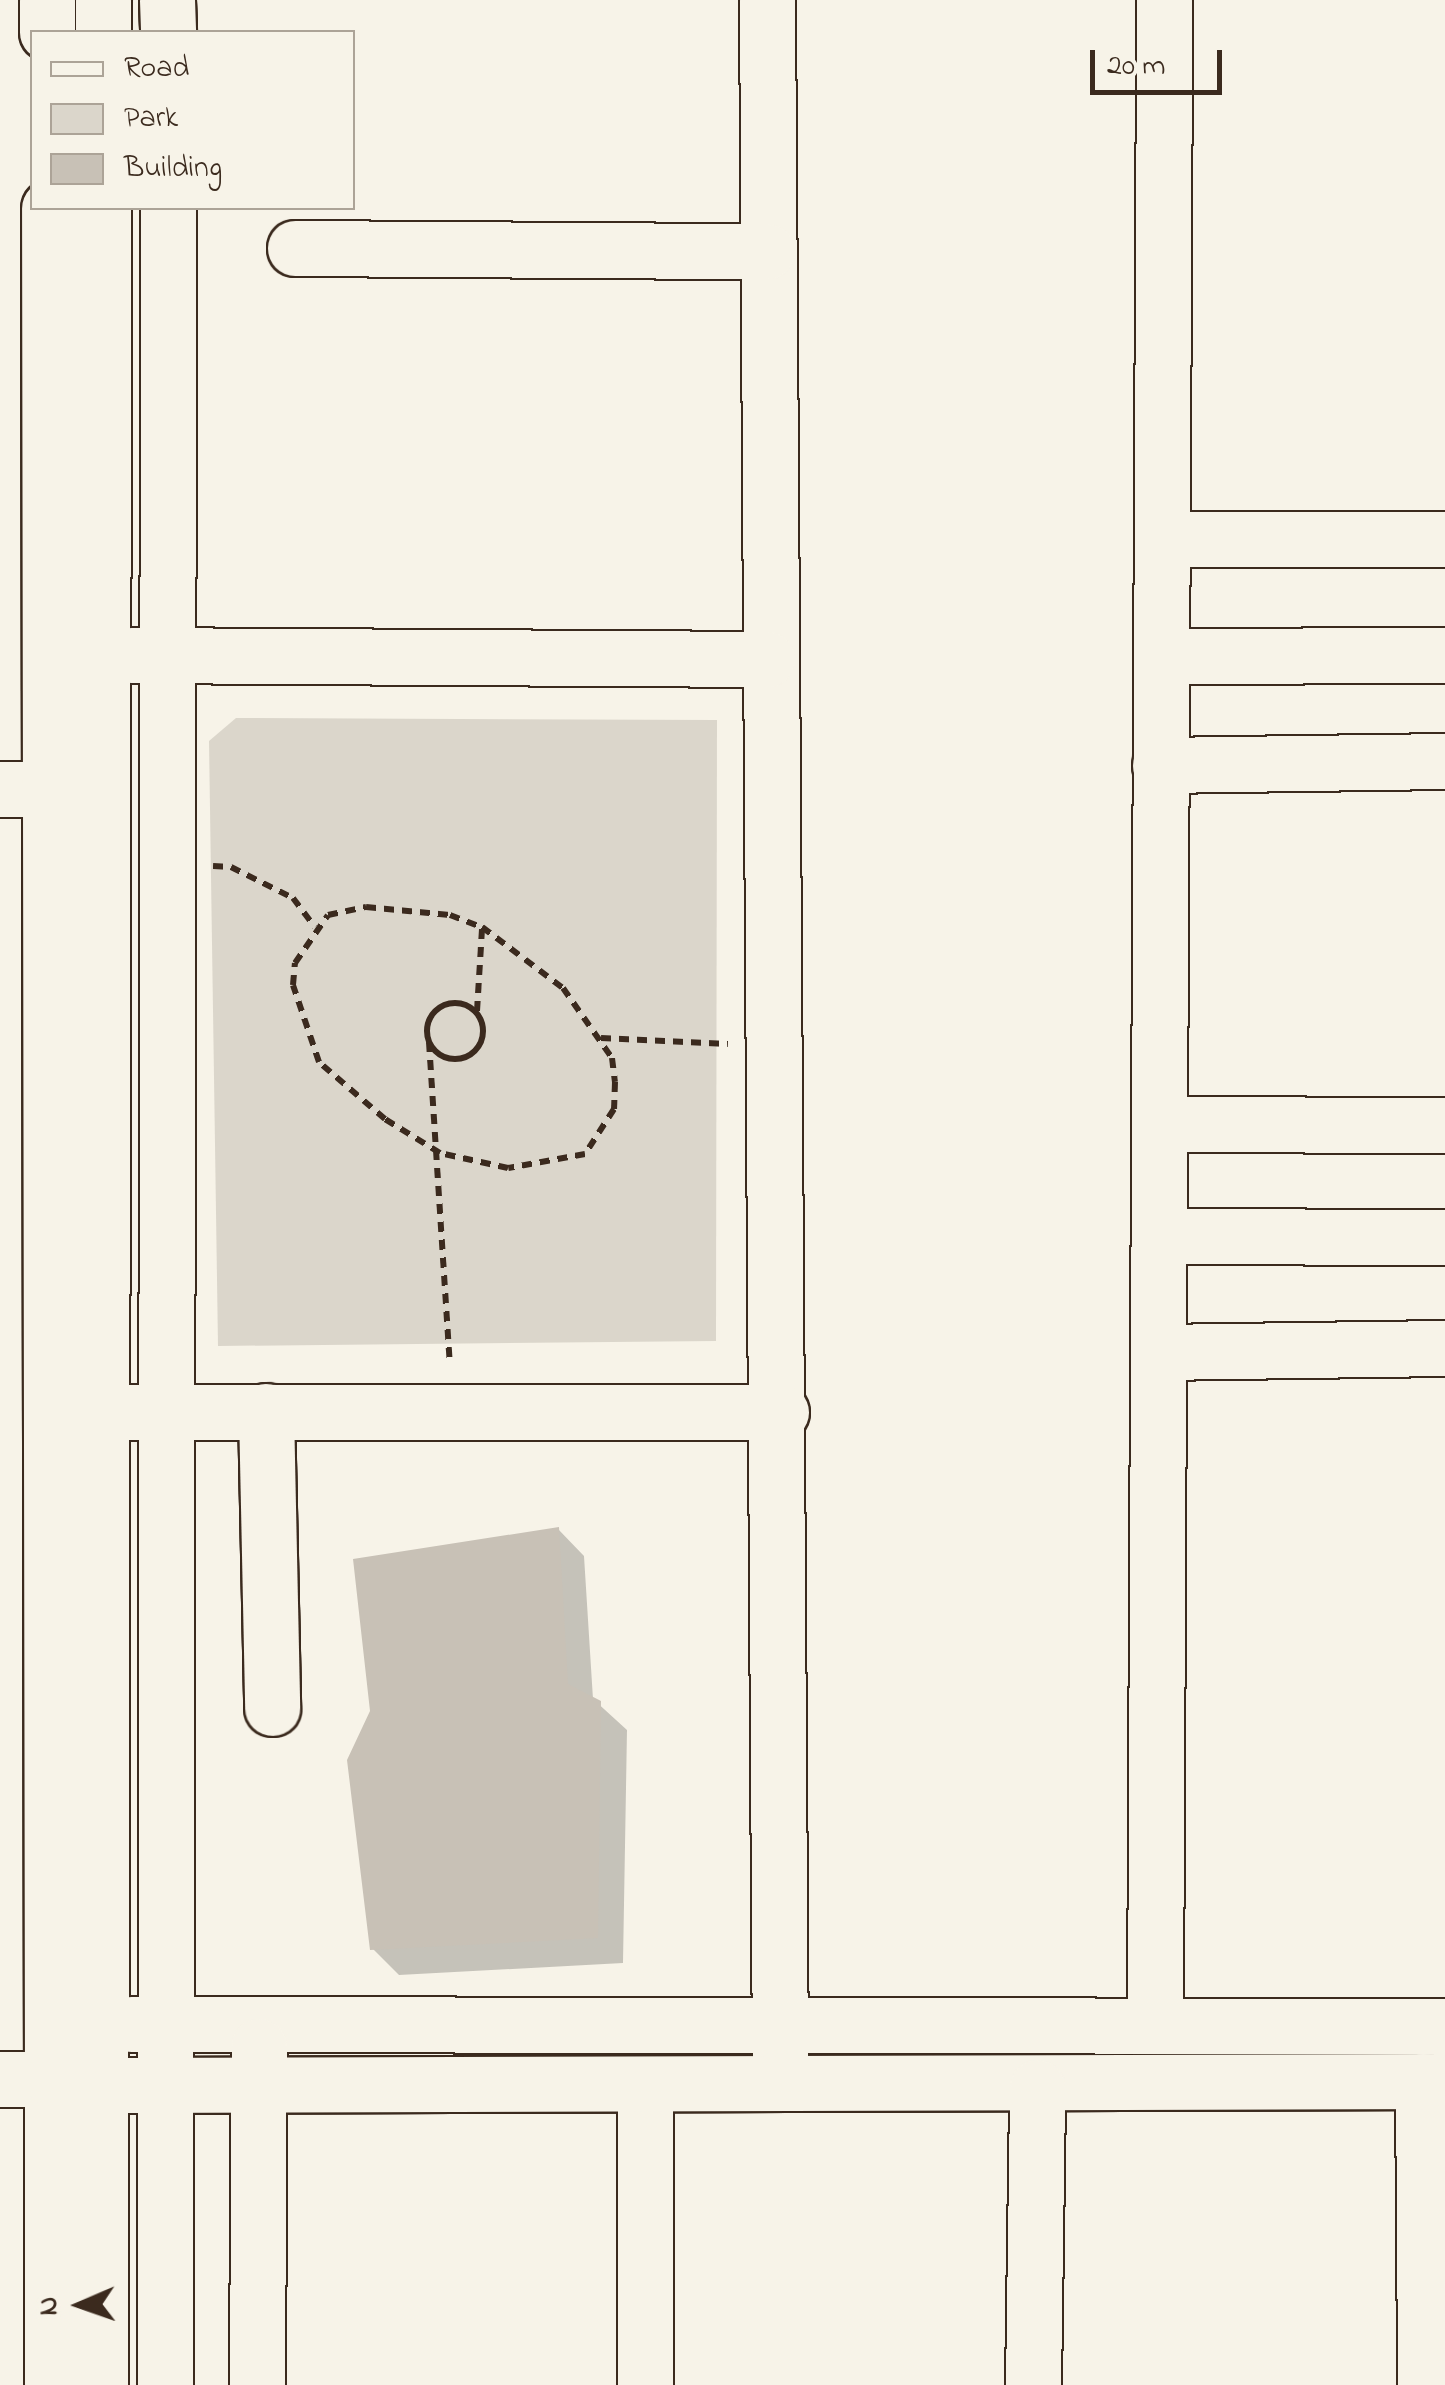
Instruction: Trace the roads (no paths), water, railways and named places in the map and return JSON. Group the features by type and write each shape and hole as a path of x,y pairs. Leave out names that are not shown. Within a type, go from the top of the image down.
{"street":[{"path":"47,0 47,30"},
{"path":"103,0 103,30"},
{"path":"168,0 168,30"},
{"path":"767,0 767,659 781,1412 780,2081"},
{"path":"1155,2022 1164,0"},
{"path":"48,210 102,1411 102,2024 64,2080 100,2385"},
{"path":"52,2385 64,2080 77,789 103,656 103,210"},
{"path":"165,2385 162,1412 168,210"},
{"path":"295,248 768,251"},
{"path":"1162,539 1445,539"},
{"path":"1161,656 1445,655"},
{"path":"103,656 767,659"},
{"path":"1160,765 1445,761"},
{"path":"0,789 77,789"},
{"path":"1159,1124 1445,1125"},
{"path":"1159,1236 1445,1237"},
{"path":"1158,1352 1445,1348"},
{"path":"102,1411 781,1412"},
{"path":"266,1411 272,1708"},
{"path":"102,2024 780,2027 1155,2022 1445,2026"},
{"path":"256,2385 260,2023"},
{"path":"64,2080 166,2085 780,2081 1036,2087 1434,2081 1425,2385"},
{"path":"644,2084 645,2385"},
{"path":"1033,2385 1036,2087"}]}
